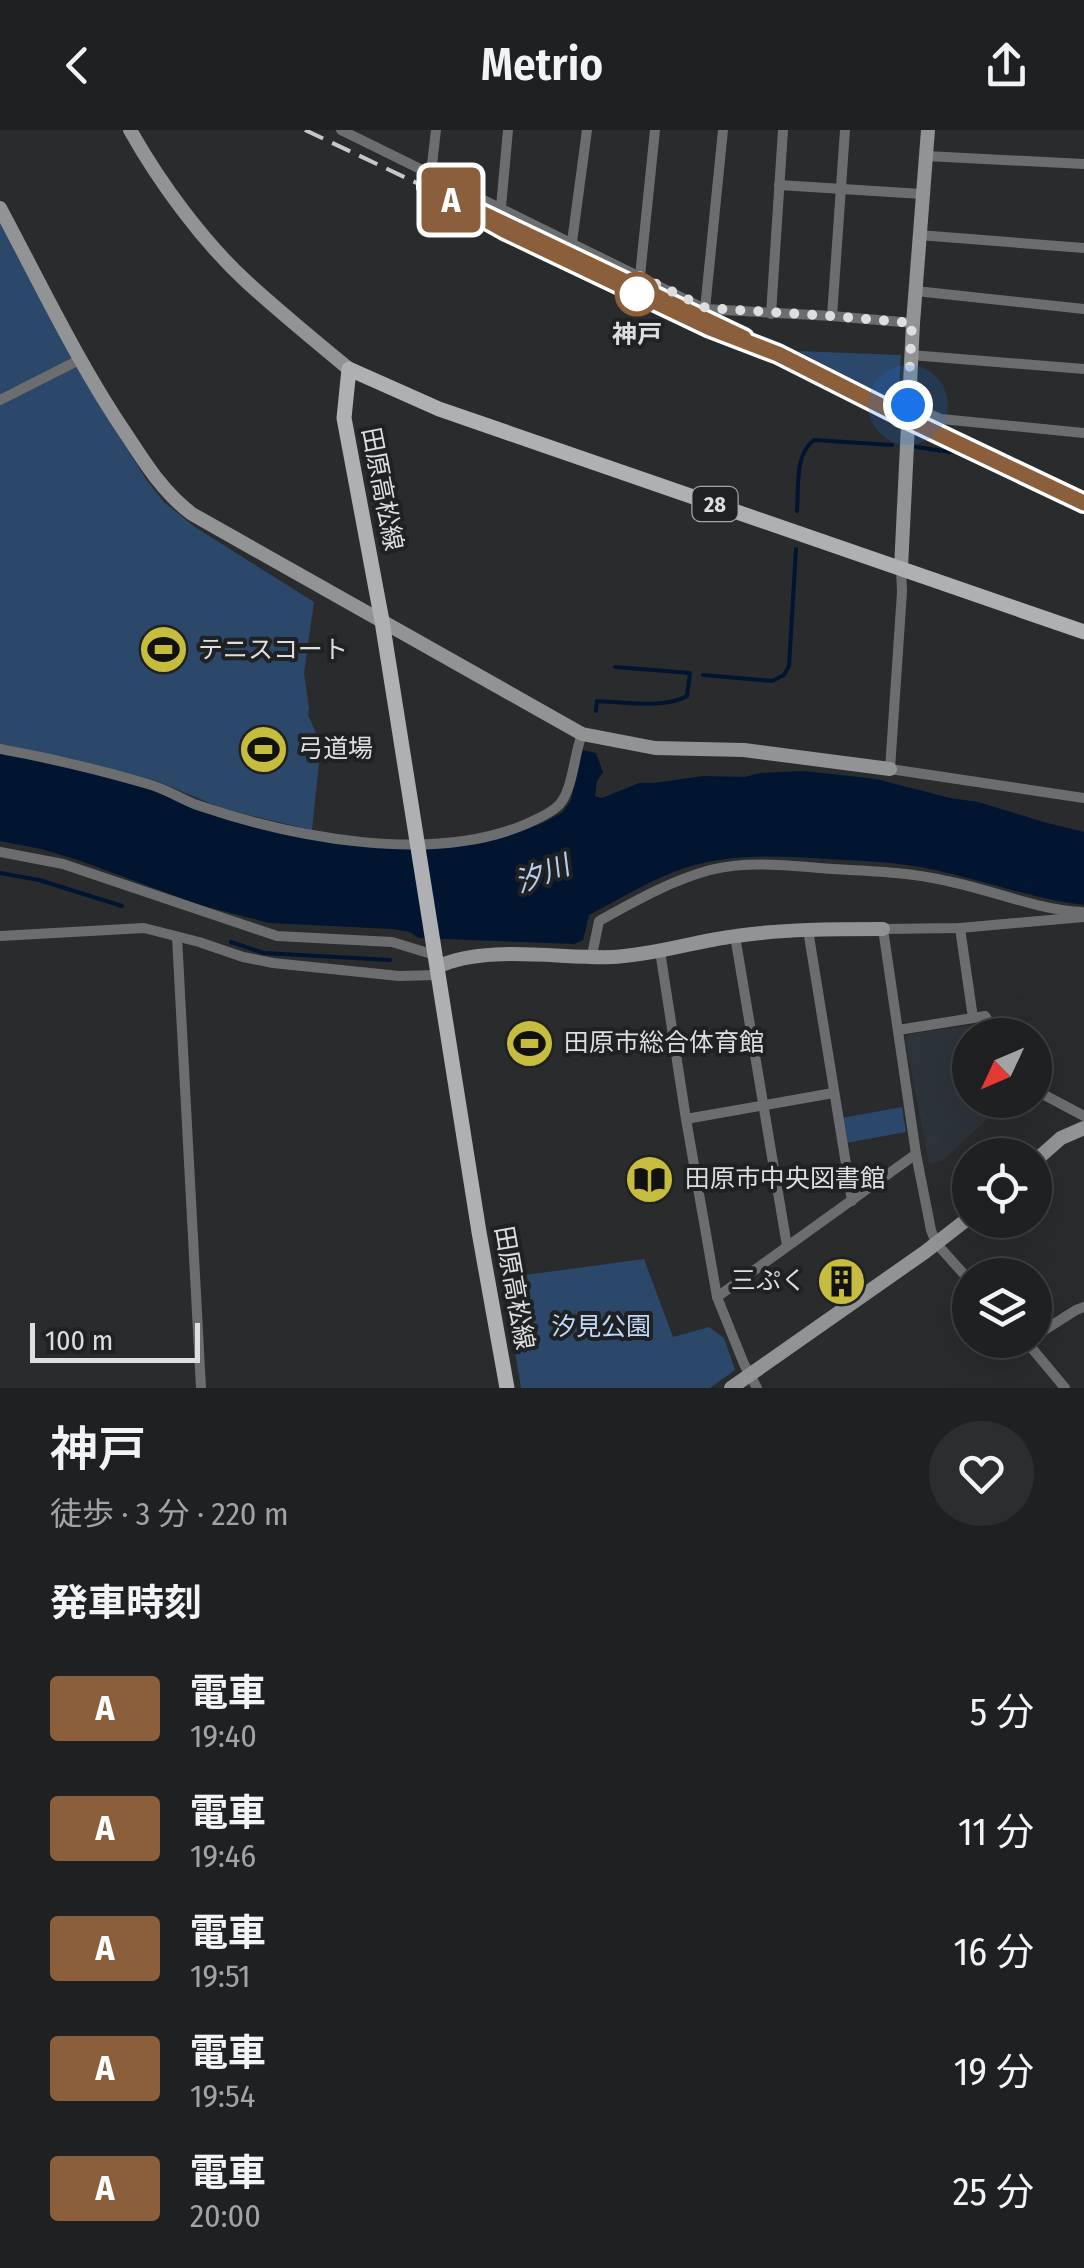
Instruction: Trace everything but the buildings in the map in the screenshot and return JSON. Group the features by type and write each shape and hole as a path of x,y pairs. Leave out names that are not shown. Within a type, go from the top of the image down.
{"main road":[{"name":"田原高松線","path":"507,1388 382,621 344,418 349,368 439,408 1084,632"}],"street":[{"path":"130,130 180,207 245,281 349,368"},
{"path":"341,130 706,308 912,323"},
{"path":"431,172 436,130"},
{"path":"501,206 508,130"},
{"path":"572,242 587,130"},
{"path":"640,276 655,130"},
{"path":"706,308 723,130"},
{"path":"771,314 783,130"},
{"path":"832,316 844,130"},
{"path":"890,770 902,592 912,323 928,130"},
{"path":"926,156 1084,164"},
{"path":"779,185 922,194"},
{"path":"0,208 116,420 160,486 177,503 582,734 655,748 744,750 1084,798"},
{"path":"920,235 1084,248"},
{"path":"916,291 1084,309"},
{"path":"911,355 1084,369"},
{"path":"0,400 81,359"},
{"path":"908,405 941,419 1084,433"},
{"path":"0,749 153,785 195,804 290,830 356,842 418,846 489,837 556,808 568,790 582,734"},
{"path":"0,852 63,864 277,936 392,942 436,961"},
{"path":"592,956 599,921 682,879 731,866 899,873 946,880 1038,907 1084,915"},
{"path":"0,936 144,928 273,963 399,976 436,961 504,954 613,956 734,936 808,930 960,928 1084,915"},
{"path":"883,928 916,1154 936,1244 952,1261"},
{"path":"960,928 972,1018 986,1018"},
{"path":"808,930 852,1201"},
{"path":"176,936 201,1388"},
{"path":"734,936 787,1246"},
{"path":"660,950 718,1297 753,1382"},
{"path":"898,1030 952,1021"},
{"path":"686,1119 834,1094"},
{"path":"1052,1103 1083,1128 1052,1146"},
{"path":"718,1297 916,1154"},
{"path":"731,1388 753,1382 952,1231"},
{"path":"1052,1326 1084,1307"},
{"path":"1042,1358 1065,1388"}],"shaded area":[{"path":"952,1028 952,1118 989,1118 967,1138 952,1138 952,1152 942,1161 929,1163 905,1038"}],"green space":[{"path":"0,217 104,413 164,502 195,527 314,602 304,673 308,715 321,744 312,830 224,809 154,780 0,744"},
{"path":"798,351 901,355 898,404"},
{"path":"902,1107 906,1132 846,1143 842,1118"},
{"name":"汐見公園","path":"644,1259 673,1337 709,1327 724,1338 735,1370 710,1388 521,1388 503,1278"}],"water":[{"name":"汐川","path":"582,750 596,753 603,772 595,796 602,798 639,783 804,771 876,779 1084,832 1084,905 909,865 756,857 703,863 648,883 589,915 583,940 574,944 419,938 392,929 269,923 200,905 78,860 0,841 0,753 156,789 189,805 380,848 436,848 479,844 509,836 563,812 571,800"}],"waterway":[{"path":"797,511 800,463 814,440 892,445"},
{"path":"916,447 958,451"},
{"path":"703,675 772,681 784,675 789,666 796,549"},
{"path":"596,711 597,701 656,704 687,696 690,673 615,667"},
{"path":"0,873 39,880 122,906"},
{"path":"231,942 264,953 390,960"}],"railway":[{"path":"305,130 1084,503"}],"train":[{"name":"A","path":"744,338 427,187 504,230 639,295 778,354 1084,503"}],"place":[{"name":"神戸","path":"637,294"},
{"name":"テニスコート","path":"163,650"},
{"name":"弓道場","path":"263,749"},
{"name":"田原市総合体育館","path":"529,1043"},
{"name":"田原市中央図書館","path":"650,1179"},
{"name":"三ぷく","path":"841,1281"}],"route":[{"path":"637,294 640,276 706,308 912,323 908,405"}]}
